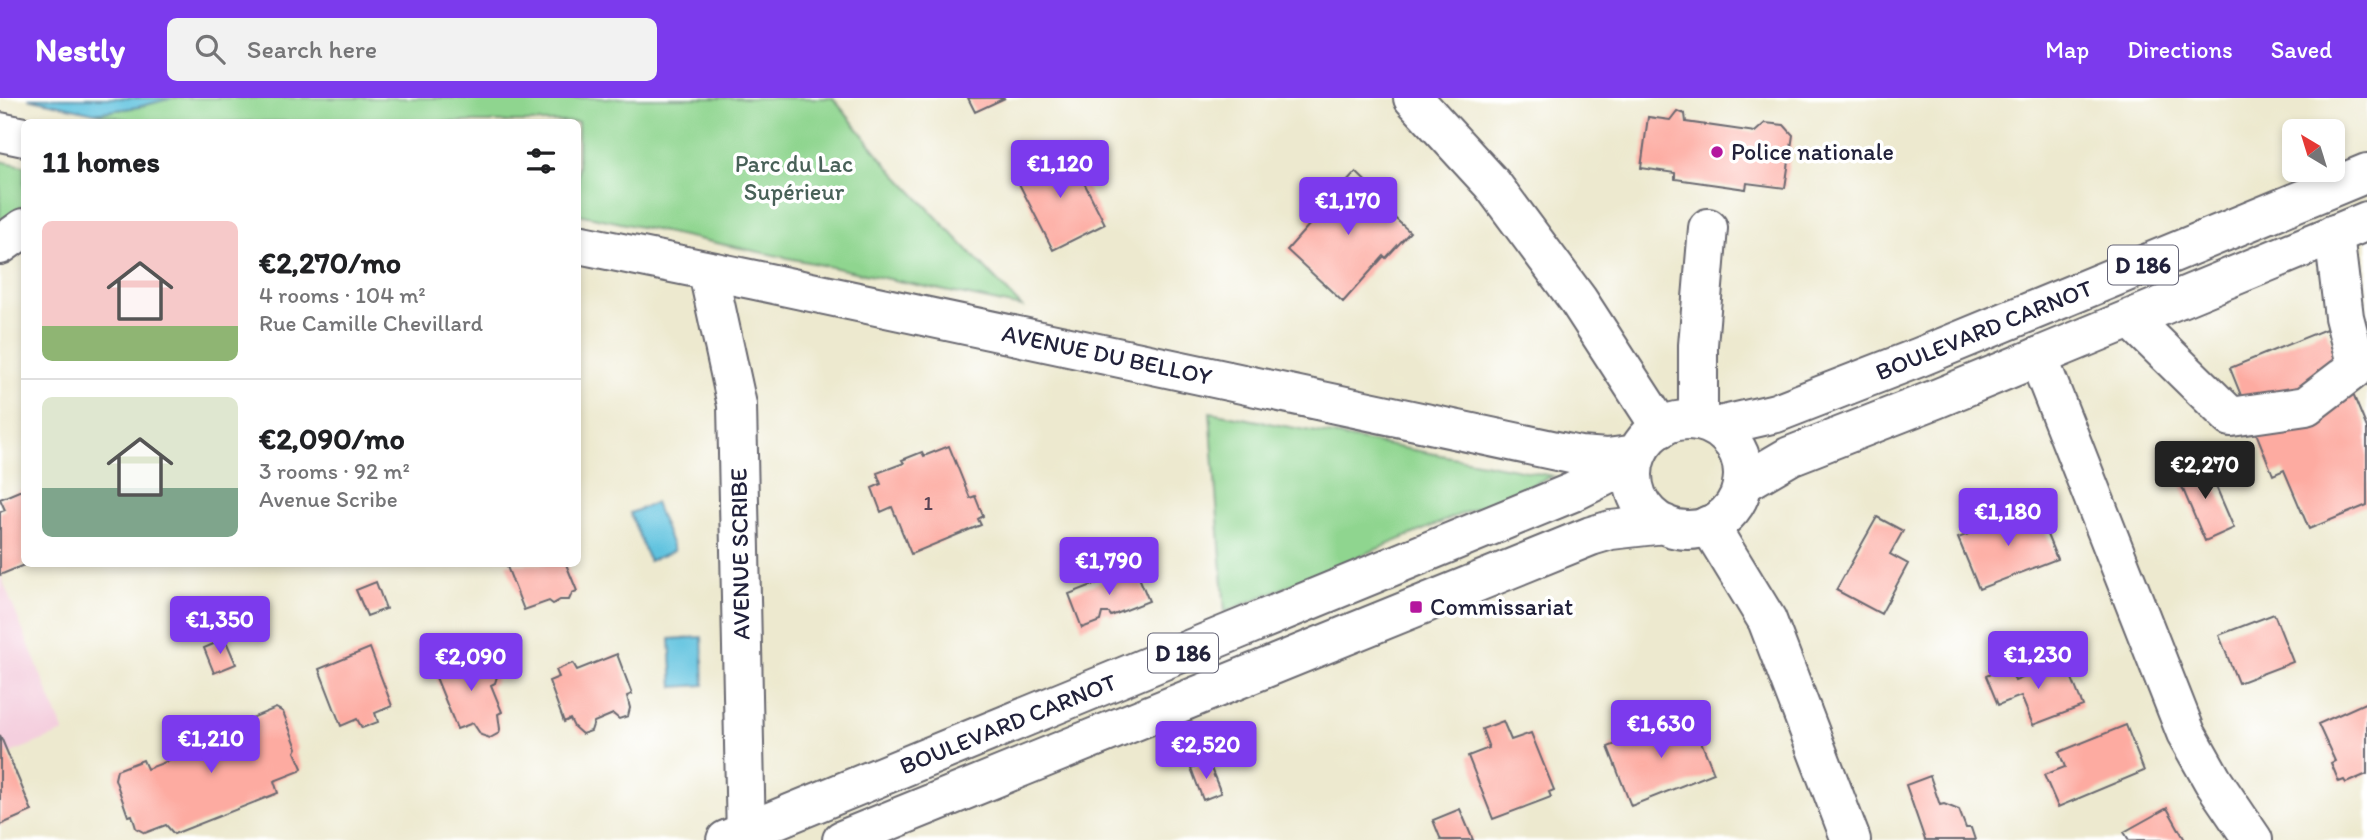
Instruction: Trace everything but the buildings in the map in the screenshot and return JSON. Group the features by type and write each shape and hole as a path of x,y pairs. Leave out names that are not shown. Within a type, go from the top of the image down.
{"main road":[{"path":"1413,98 1492,184 1578,300 1644,446"},
{"path":"0,132 21,136"},
{"name":"BOULEVARD CARNOT","path":"1706,424 1776,413 1794,407 2367,173"},
{"path":"1706,424 1698,345 1708,228"},
{"path":"2131,319 2231,417 2306,406 2357,367 2344,317 2351,228"},
{"name":"D 186","path":"2038,356 2351,228"},
{"path":"0,245 21,230"},
{"name":"AVENUE DU BELLOY","path":"581,245 1580,456 1607,458 1644,446"},
{"name":"AVENUE SCRIBE","path":"708,272 737,405 739,837"},
{"path":"2038,356 2186,733 2213,781 2253,840"},
{"name":"BOULEVARD CARNOT","path":"1742,484 1790,456 2038,356"},
{"path":"1679,421 1706,424 1728,438 1738,454 1742,466 1742,484 1731,508 1709,525 1686,529 1664,524 1647,511 1636,493 1633,480 1644,446 1679,421"},
{"name":"BOULEVARD CARNOT","path":"739,837 1573,492 1605,477 1644,446"},
{"name":"BOULEVARD CARNOT","path":"842,840 1591,536 1611,530 1664,524"},
{"path":"1709,525 1767,620 1851,840"}],"shaded area":[{"path":"0,574 64,732 8,754 32,811 0,825"}],"green space":[{"name":"Parc du Lac Supérieur","path":"172,98 833,98 888,166 1022,307 581,215 581,119 125,119 94,113 138,107"},
{"path":"0,161 21,165 21,207 0,223"},
{"path":"1210,412 1553,476 1225,612"}],"water":[{"path":"28,98 172,98 138,107 94,113"},
{"path":"655,503 674,551 649,561 630,513"},
{"path":"702,637 704,685 673,687 670,639"}],"place":[{"name":"Police nationale","path":"1717,152"},
{"name":"Commissariat","path":"1416,607"}]}
